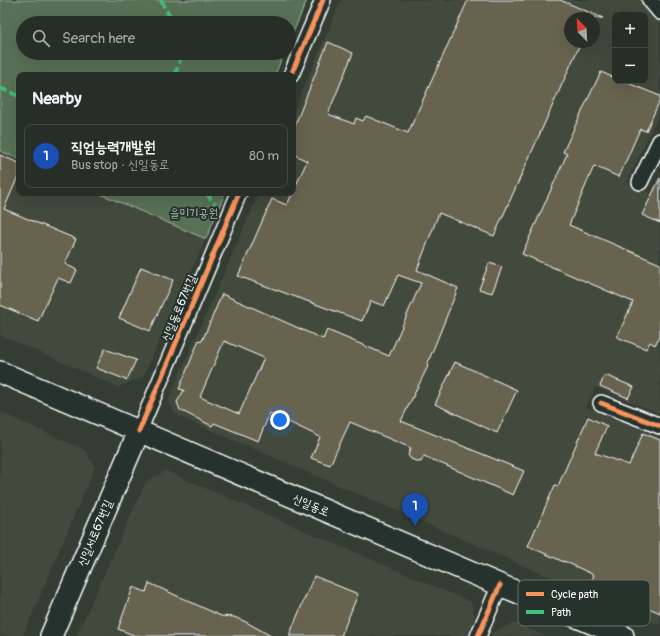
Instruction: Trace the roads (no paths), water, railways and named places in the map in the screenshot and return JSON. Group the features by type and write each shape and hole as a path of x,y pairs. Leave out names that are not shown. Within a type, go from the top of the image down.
{"main road":[{"name":"신일동로","path":"0,372 518,592"},
{"name":"신일서로67번길","path":"51,636 138,431"},
{"name":"신일동로","path":"599,626 623,636"}],"street":[{"path":"291,72 323,0"},
{"path":"650,0 660,12"},
{"path":"640,182 660,141"},
{"name":"신일동로67번길","path":"138,431 238,196"},
{"path":"601,403 660,426"},
{"path":"478,636 500,585"}],"place":[{"name":"직업능력개발원","path":"415,526"}],"park label":[{"name":"을미기공원","path":"194,213"}]}
